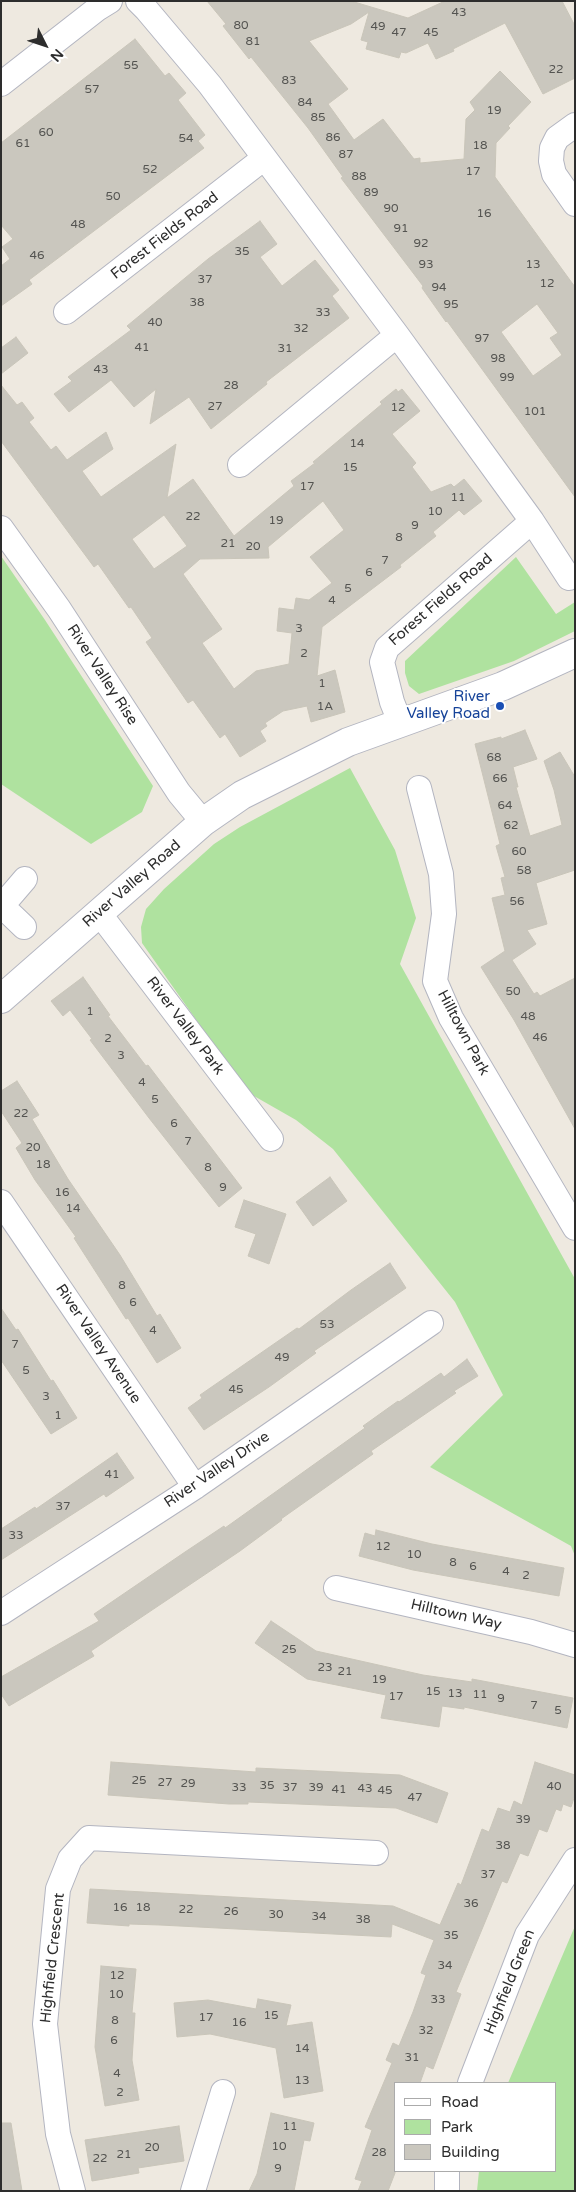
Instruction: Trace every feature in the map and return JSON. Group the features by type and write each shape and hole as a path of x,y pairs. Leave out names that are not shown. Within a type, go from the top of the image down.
{"street":[{"path":"1,84 110,1"},
{"path":"138,1 210,85 397,335 532,521 569,578"},
{"path":"575,125 557,138 552,148 551,161 554,174 575,204"},
{"name":"Forest Fields Road","path":"66,312 263,158"},
{"path":"240,465 397,335"},
{"name":"Forest Fields Road","path":"400,722 382,662 387,648 532,521"},
{"name":"River Valley Rise","path":"1,528 59,609 180,793 203,822"},
{"name":"River Valley Road","path":"1,999 203,822 242,795 348,742 503,686 575,653"},
{"name":"Hilltown Park","path":"419,788 442,874 444,914 435,981 451,1018 575,1228"},
{"path":"24,927 2,906 25,879"},
{"name":"River Valley Park","path":"99,913 271,1139"},
{"name":"River Valley Avenue","path":"1,1202 195,1486"},
{"name":"River Valley Drive","path":"1,1614 195,1486 431,1323"},
{"name":"Hilltown Way","path":"336,1588 530,1632 575,1645"},
{"name":"Highfield Crescent","path":"72,2191 58,2134 45,2024 58,1889 70,1860 76,1852 89,1838 376,1854"},
{"name":"Highfield Green","path":"470,2082 527,1935 575,1860"},
{"path":"193,2191 223,2092"},
{"path":"447,2172 447,2191"}],"green space":[{"path":"1,556 153,786 142,812 91,844 1,784"},
{"path":"516,557 556,614 575,602 575,631 514,661 419,694 409,686 405,673 405,661"},
{"path":"350,768 395,850 416,918 400,964 575,1279 575,1556 571,1546 430,1467 503,1395 455,1302 333,1149 296,1120 247,1092 142,943 141,927 146,909 164,889 214,844 240,827"},
{"path":"575,1926 575,2191 477,2191 479,2172 556,2172 556,2082 508,2082"}],"building":[{"path":"207,1 351,1 408,18 445,1 562,1 575,26 575,78 543,94 505,23 436,59 428,43 406,53 401,52 399,58 366,49 368,42 361,40 369,12 351,24 309,41 348,89 328,104 354,140 383,119 414,159 420,158 420,163 464,159 466,119 475,110 470,102 500,71 531,102 508,126 510,128 496,143 495,177 575,287 575,497 446,322 422,288 423,286 341,178 343,177 308,128 251,57 249,59 223,26 226,24","holes":["537,304 558,333 550,338 562,355 533,376 501,332"]},
{"path":"135,39 165,76 169,73 186,93 178,100 205,135 198,141 204,148 29,280 32,284 1,306 1,266 10,259 2,247 13,239 1,225 1,143"},
{"path":"260,221 277,244 260,257 282,286 315,260 339,290 332,296 349,318 266,382 267,384 211,429 189,397 150,424 156,389 134,407 111,380 69,412 54,394 72,381 68,377 131,330 127,326 208,259"},
{"path":"16,337 28,353 1,374 1,348"},
{"path":"1,385 17,405 22,402 34,418 29,422 51,450 56,446 67,460 106,432 113,449 82,471 101,497 176,444 167,498 193,479 234,536 294,486 291,481 315,463 313,462 382,404 380,402 396,389 398,392 402,389 420,411 392,434 416,463 412,467 431,492 451,484 454,487 464,479 482,501 464,515 459,510 433,532 436,536 400,565 401,567 322,627 317,676 335,670 345,712 311,722 307,706 283,711 265,723 267,726 260,731 266,741 240,757 225,734 220,738 193,700 188,703 146,642 152,638 131,607 129,608 98,564 94,567 1,441","holes":["323,501 344,530 310,557 332,583 309,600 296,598 294,610 279,608 277,631 292,633 289,664 256,671 234,689 202,643 222,629 183,574 200,559 269,558 268,547","164,515 187,546 154,569 132,539"]},
{"path":"525,730 537,759 513,767 518,787 516,787 530,836 562,825 554,790 544,761 560,752 575,777 575,870 536,883 547,924 527,930 536,944 512,960 534,994 537,992 540,996 575,978 575,1129 514,1020 481,967 505,951 492,898 505,895 501,878 505,877 496,846 500,844 475,744 501,737 501,739"},
{"path":"83,977 110,1015 108,1016 242,1188 219,1207 90,1040 92,1039 70,1010 63,1016 51,1001"},
{"path":"17,1081 39,1115 32,1119 68,1179 120,1255 157,1316 160,1314 181,1348 157,1363 128,1318 126,1319 74,1238 76,1237 35,1180 16,1148 22,1143 1,1111 1,1091"},
{"path":"330,1177 347,1201 313,1226 296,1202"},
{"path":"244,1200 286,1214 269,1264 248,1256 256,1234 235,1227"},
{"path":"390,1263 406,1288 314,1351 316,1353 269,1387 204,1430 188,1408 202,1398 200,1395 297,1328 299,1329"},
{"path":"1,1308 16,1330 18,1329 77,1418 51,1434 1,1360"},
{"path":"467,1359 478,1376 454,1391 456,1393 371,1451 373,1454 281,1519 240,1551 91,1651 94,1656 9,1706 1,1694 1,1677 99,1621 94,1614 224,1526 225,1528 365,1428 363,1426 398,1401 441,1373 444,1377"},
{"path":"117,1453 134,1478 106,1497 104,1494 1,1560 1,1529 35,1507 36,1509"},
{"path":"376,1530 432,1544 564,1568 559,1596 413,1570 359,1556 365,1533 375,1536"},
{"path":"271,1621 316,1651 423,1675 472,1682 472,1679 573,1698 567,1728 464,1707 464,1709 442,1706 439,1727 381,1718 386,1695 307,1679 255,1643"},
{"path":"111,1762 256,1772 256,1768 400,1775 448,1793 437,1823 396,1808 248,1802 248,1804 229,1804 108,1795"},
{"path":"535,1762 575,1775 575,1795 571,1807 563,1804 561,1811 556,1809 547,1832 539,1829 528,1856 520,1853 507,1883 502,1881 456,1992 461,1994 433,2069 426,2066 420,2082 394,2082 395,2173 388,2191 358,2191 362,2181 355,2179 372,2130 365,2127 392,2063 386,2060 393,2043 399,2046 413,2012 426,1975 421,1973 434,1940 392,1924 391,1937 87,1923 90,1889 393,1906 440,1925 458,1883 461,1885 482,1829 489,1832 498,1808 510,1812 514,1801 522,1805"},
{"path":"101,1966 136,1969 132,2013 135,2013 132,2060 139,2100 105,2106 95,2047"},
{"path":"258,1999 291,2005 286,2026 312,2022 323,2091 284,2098 276,2048 210,2034 177,2037 174,2003 208,2000 256,2009"},
{"path":"271,2113 314,2123 310,2141 304,2140 294,2191 249,2191 257,2174"},
{"path":"1,2123 11,2123 22,2191 1,2191"},
{"path":"179,2126 184,2161 138,2168 139,2173 92,2181 85,2140"}],"place":[{"name":"River Valley Road","path":"500,706"}]}
